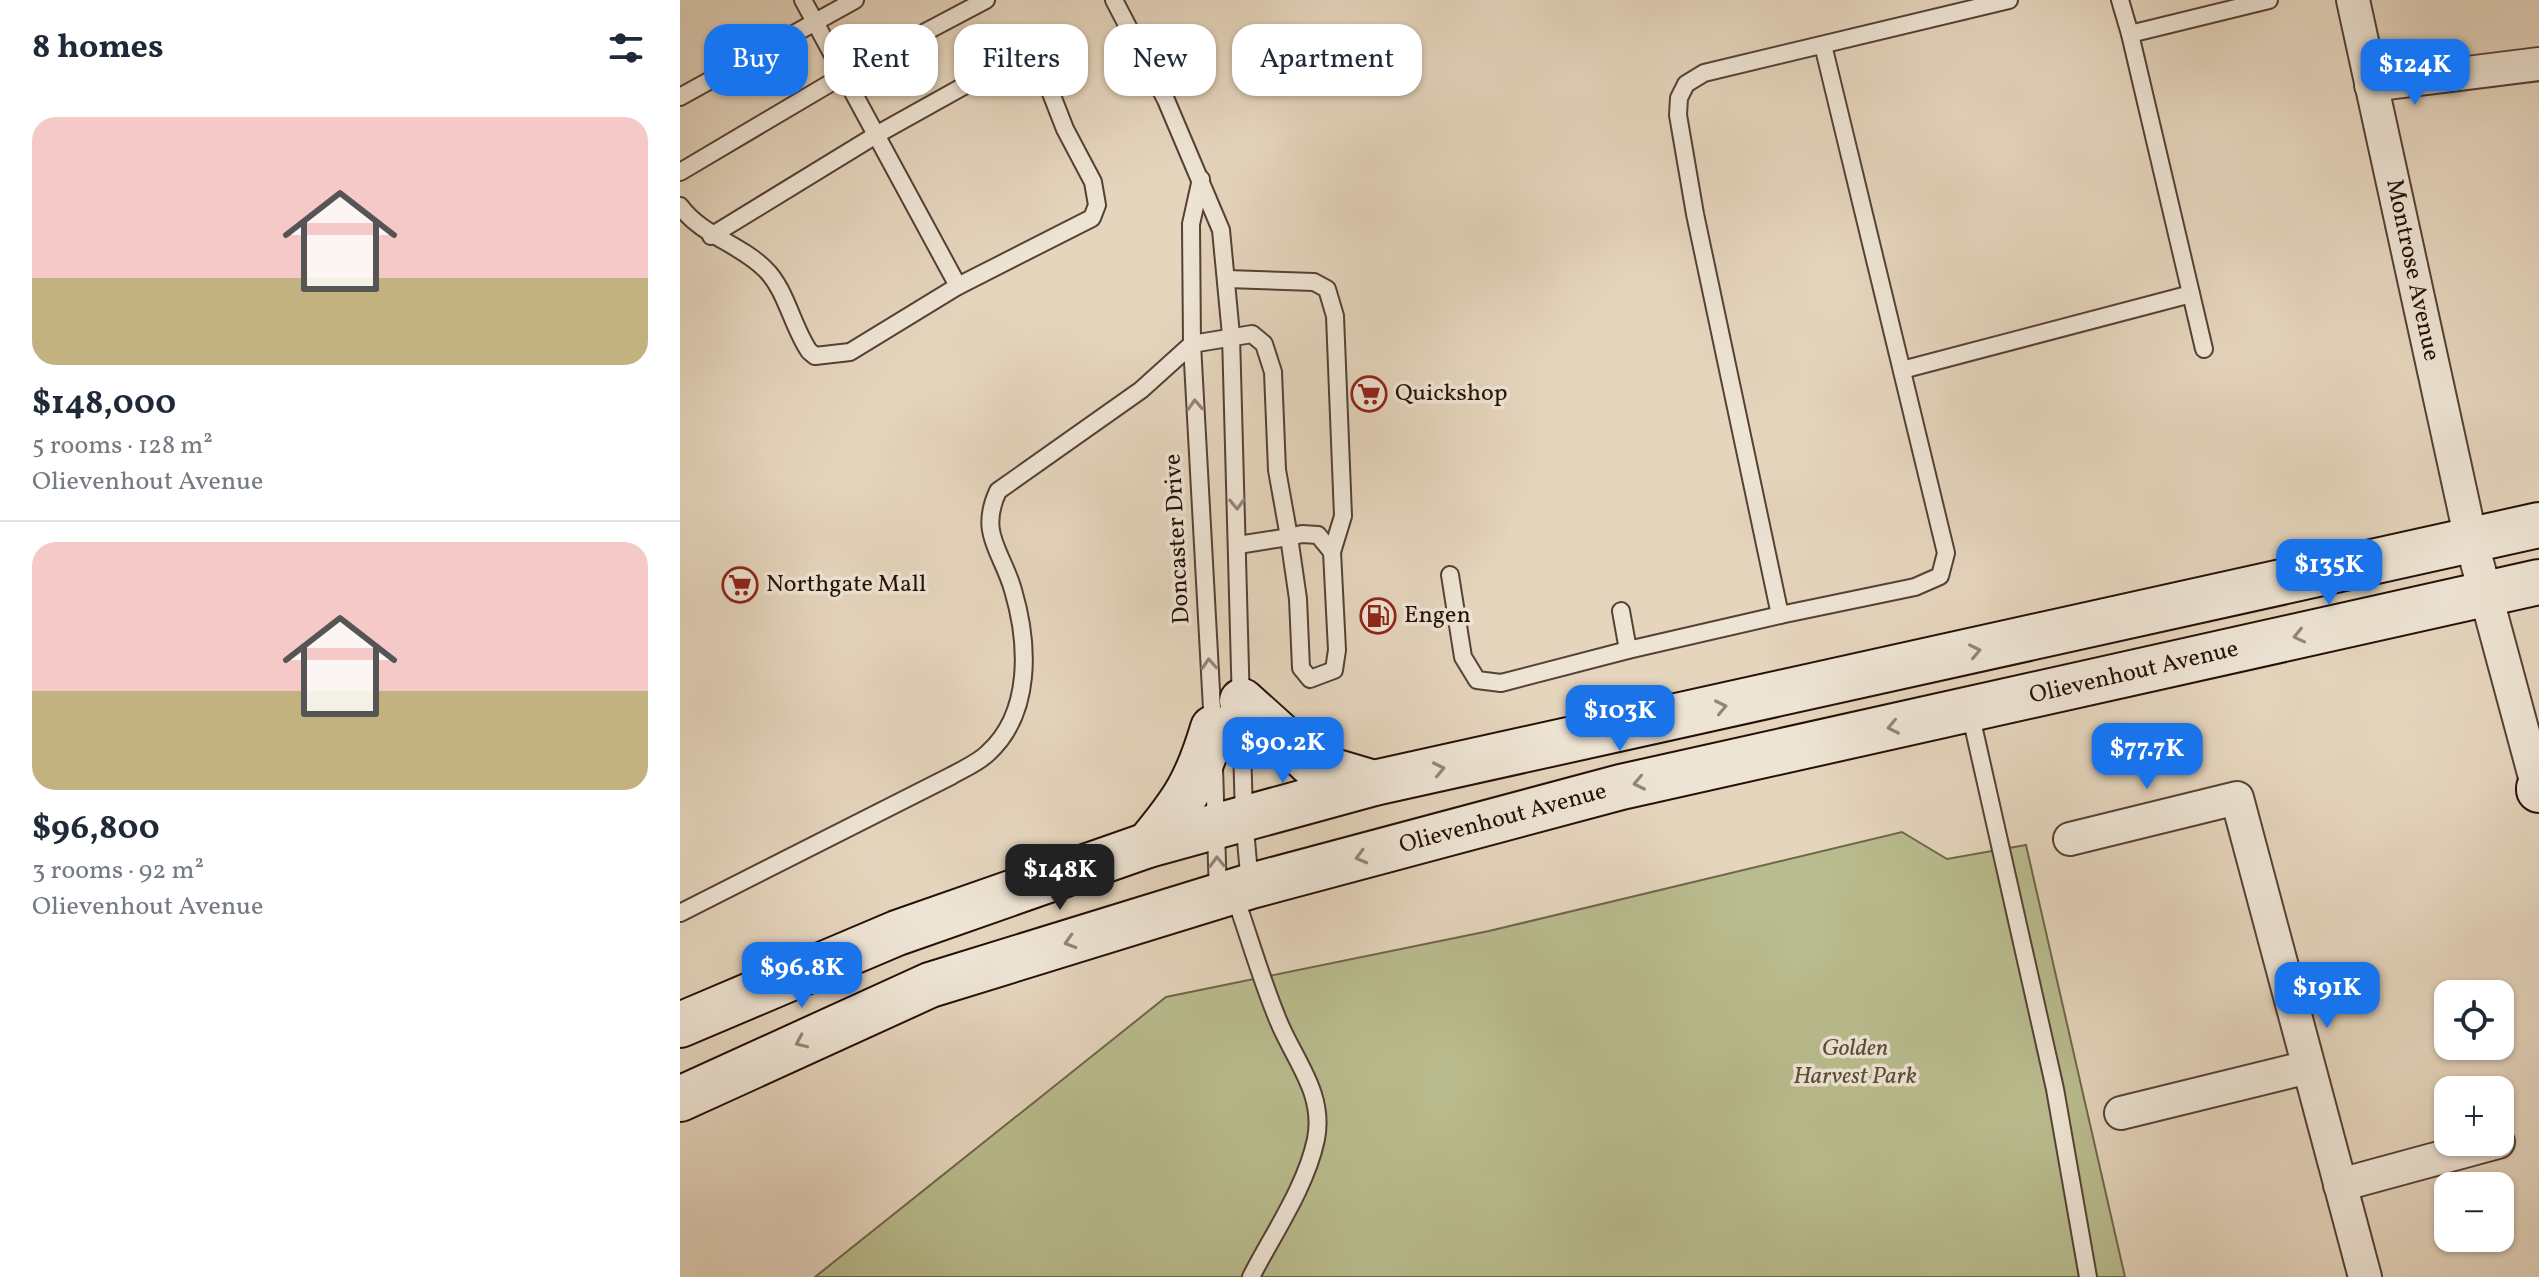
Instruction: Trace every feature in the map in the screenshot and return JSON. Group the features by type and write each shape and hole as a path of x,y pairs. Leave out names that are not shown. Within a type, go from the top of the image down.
{"street":[{"name":"Montrose Avenue","path":"2353,0 2471,540 2539,790"},
{"path":"2371,85 2539,64"},
{"path":"680,1025 897,933 1148,845 1374,783 2539,525"},
{"name":"Olievenhout Avenue","path":"680,1099 930,985 1234,892 1621,787 2539,582"},
{"path":"1148,845 1185,801 1228,714 1313,765 1374,783"},
{"path":"2070,839 2237,798 2365,1277"},
{"path":"2121,1113 2308,1067"},
{"path":"2340,1185 2446,1156"}],"lane":[{"path":"803,0 824,40"},
{"path":"680,97 855,0"},
{"path":"938,25 986,0"},
{"name":"Doncaster Drive","path":"1114,0 1166,100 1221,230 1231,335 1238,545 1228,714 1234,892"},
{"path":"1780,615 1695,214 1678,115 1679,98 1686,84 1704,73 2009,0"},
{"path":"2120,0 2204,349"},
{"path":"2130,34 2269,0"},
{"path":"1450,575 1463,657 1477,680 1501,683 1628,650 1915,587 1940,576 1946,553 1823,45"},
{"path":"680,206 711,236 748,254 767,271 798,335 815,356 850,352 958,286 1092,218 1095,211 1093,182 1065,129 1042,70 1028,57 1008,59 711,236"},
{"path":"680,172 824,87"},
{"path":"855,96 958,286"},
{"name":"Doncaster Drive","path":"1201,179 1191,224 1192,344 1228,714 1234,892"},
{"path":"680,913 987,754 1011,726 1024,671 1024,649 1013,591 989,532 989,511 998,491 1131,398 1192,344 1231,335 1258,338 1269,355 1276,393 1277,470 1298,599 1301,668 1310,679 1327,674 1336,663 1332,552 1343,516 1335,316 1327,289 1314,282 1227,279"},
{"path":"1902,370 2191,294"},
{"path":"1238,545 1318,535 1332,552"},
{"path":"1621,611 1628,650"},
{"path":"1969,711 2055,1089 2088,1277"},
{"path":"1234,892 1278,1022 1308,1075 1316,1108 1316,1139 1298,1188 1251,1277"}],"green space":[{"name":"Golden Harvest Park","path":"1902,832 1947,859 2026,845 2125,1277 815,1277 1166,997 1489,931"}],"place":[{"name":"Quickshop","path":"1369,394"},
{"name":"Northgate Mall","path":"740,585"},
{"name":"Engen","path":"1378,616"}]}
